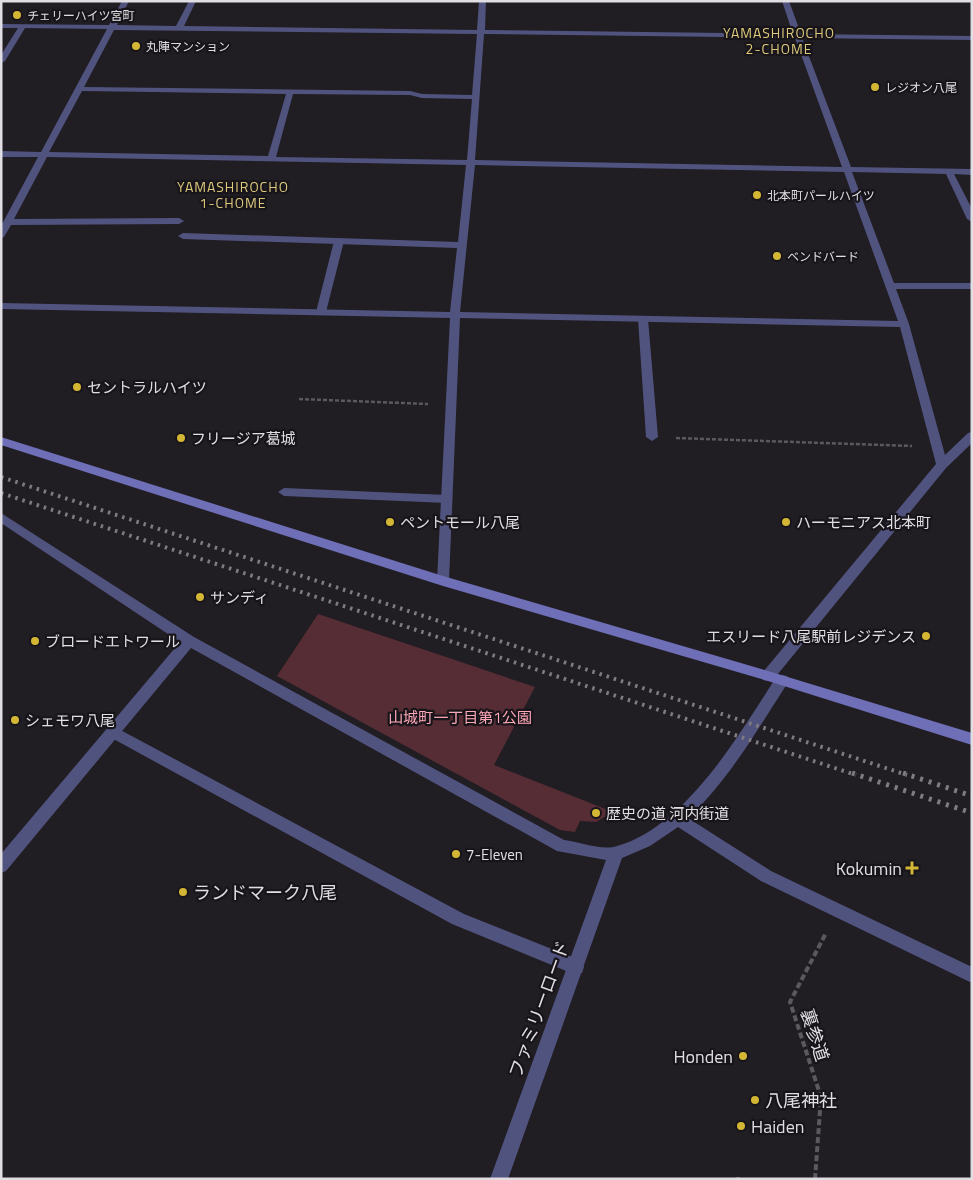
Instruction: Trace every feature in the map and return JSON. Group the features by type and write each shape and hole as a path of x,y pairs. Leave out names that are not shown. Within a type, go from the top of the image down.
{"street":[{"path":"1,235 126,1"},
{"path":"179,28 192,1"},
{"path":"442,581 455,315 471,163 483,1"},
{"path":"785,1 849,170 904,324 942,465"},
{"path":"1,26 972,38"},
{"path":"1,61 23,26"},
{"path":"78,89 410,93 422,96 476,97"},
{"path":"271,160 290,92"},
{"path":"1,154 972,172"},
{"path":"949,172 972,220"},
{"path":"8,222 179,221"},
{"path":"183,236 462,244"},
{"path":"321,312 339,241"},
{"path":"890,286 972,286"},
{"path":"1,306 904,324"},
{"path":"643,319 652,437"},
{"path":"768,676 942,465 972,436"},
{"path":"1,442 442,581 782,680 972,739"},
{"path":"284,492 447,499"},
{"path":"3,520 189,641 562,846 616,854 662,832 717,778 782,680"},
{"path":"1,866 189,641"},
{"path":"113,732 458,918 576,967"},
{"path":"676,818 766,876 972,976"},
{"name":"ファミリーロード","path":"499,1179 616,854"}],"path":[{"path":"299,399 451,405"},
{"path":"652,437 938,447"},
{"name":"裏参道","path":"814,1179 821,1097 790,1002 838,911"}],"green space":[{"name":"山城町一丁目第1公園","path":"318,614 535,687 494,765 613,812 596,822 580,821 575,832 560,830 277,676"}],"railway":[{"path":"1,477 907,775"},
{"path":"1,493 856,775"},
{"path":"852,773 972,813"},
{"path":"903,773 972,796"}],"place":[{"name":"チェリーハイツ宮町","path":"17,15"},
{"name":"丸陣マンション","path":"136,46"},
{"name":"レジオン八尾","path":"875,87"},
{"name":"北本町パールハイツ","path":"757,195"},
{"name":"ベンドバード","path":"777,256"},
{"name":"セントラルハイツ","path":"77,387"},
{"name":"フリージア葛城","path":"181,438"},
{"name":"ペントモール八尾","path":"390,522"},
{"name":"ハーモニアス北本町","path":"786,522"},
{"name":"サンディ","path":"200,597"},
{"name":"エスリード八尾駅前レジデンス","path":"926,636"},
{"name":"ブロードエトワール","path":"35,641"},
{"name":"シェモワ八尾","path":"15,720"},
{"name":"歴史の道 河内街道","path":"596,813"},
{"name":"7-Eleven","path":"456,854"},
{"name":"Kokumin","path":"912,868"},
{"name":"ランドマーク八尾","path":"183,892"},
{"name":"Honden","path":"743,1056"},
{"name":"八尾神社","path":"755,1100"},
{"name":"Haiden","path":"741,1126"}],"district":[{"name":"YAMASHIROCHO 2-CHOME","path":"779,40"},
{"name":"YAMASHIROCHO 1-CHOME","path":"233,194"}]}
